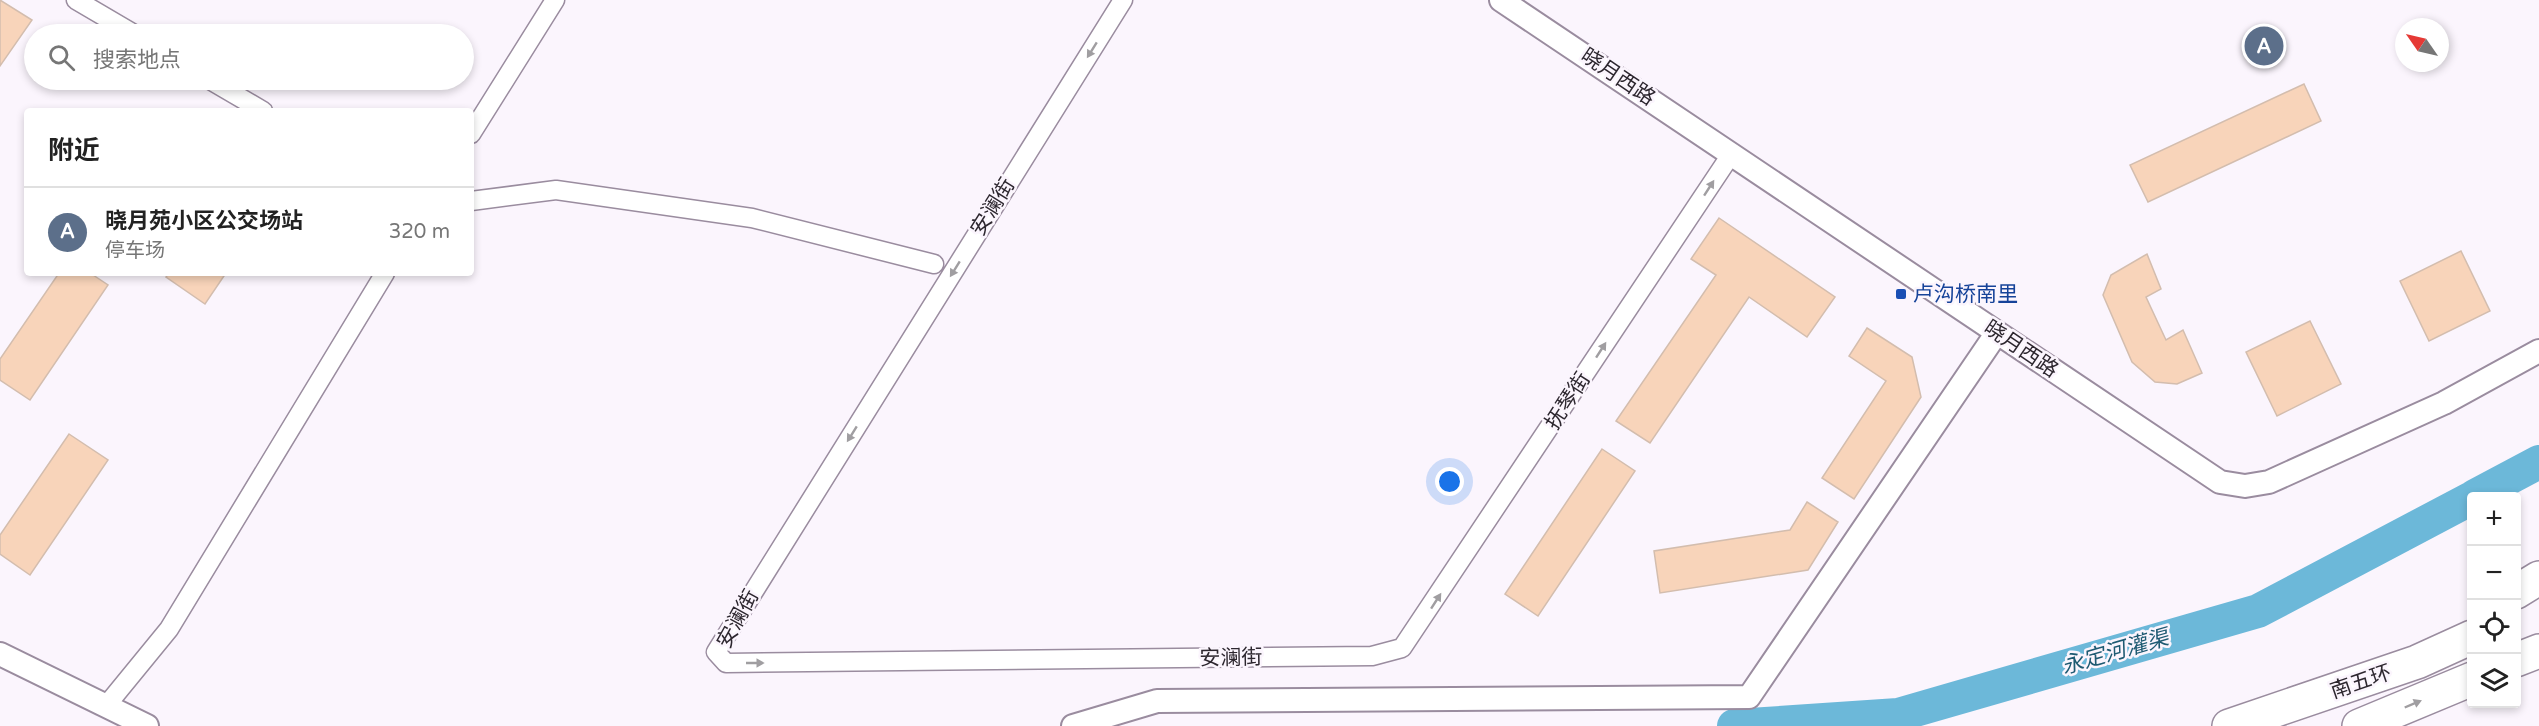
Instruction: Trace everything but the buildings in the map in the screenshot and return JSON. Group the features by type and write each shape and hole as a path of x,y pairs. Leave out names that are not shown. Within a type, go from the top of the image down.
{"highway":[{"path":"2521,589 2539,578"},
{"path":"2521,614 2539,605"},
{"path":"2239,723 2467,617"},
{"name":"南五环","path":"2239,723 2417,662 2467,639"},
{"path":"2521,658 2539,651"},
{"name":"南五环","path":"2359,726 2467,681"}],"street":[{"path":"76,0 117,24"},
{"path":"474,129 555,0"},
{"name":"安澜街","path":"1122,0 716,652 726,663 755,663 1372,656 1402,648"},
{"name":"晓月西路","path":"1501,0 2220,482 2245,486 2270,482 2444,403 2539,351"},
{"path":"227,90 258,108"},
{"name":"抚琴街","path":"1402,648 1732,153"},
{"path":"474,201 556,190 752,218 934,264"},
{"path":"106,706 169,629 383,276"},
{"path":"1073,726 1158,701 1749,697 1996,334"},
{"path":"0,654 147,726"}],"waterway":[{"name":"永定河灌渠","path":"2483,492 2539,462"},
{"name":"永定河灌渠","path":"1734,726 1898,715 2258,611 2467,501"}],"place":[{"name":"晓月苑小区公交场站","path":"2264,46"},
{"name":"卢沟桥南里","path":"1901,294"}]}
